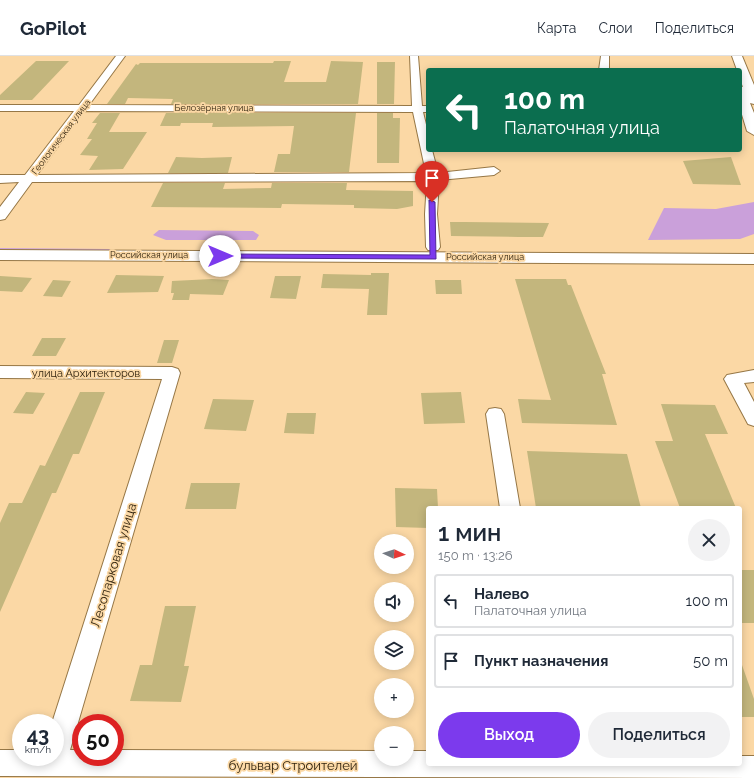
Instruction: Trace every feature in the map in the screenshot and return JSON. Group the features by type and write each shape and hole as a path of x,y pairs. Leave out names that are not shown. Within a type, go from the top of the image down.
{"main road":[{"path":"728,56 732,68"},
{"path":"737,56 742,68"},
{"path":"742,69 754,100"},
{"path":"742,96 754,131"},
{"name":"Российская улица","path":"0,245 754,259"},
{"name":"Российская улица","path":"0,255 754,249"}],"street":[{"name":"Геологическая улица","path":"0,216 30,179 121,56"},
{"path":"414,56 426,134"},
{"path":"604,56 604,68"},
{"name":"Белозёрная улица","path":"0,108 422,109"},
{"path":"429,152 433,177 431,214 434,252"},
{"path":"0,179 433,177 494,171"},
{"name":"улица Архитекторов","path":"0,372 172,373"},
{"name":"Лесопарковая улица","path":"64,728 172,373"},
{"path":"754,376 733,379 754,420"},
{"path":"495,414 510,506"},
{"name":"бульвар Строителей","path":"0,763 12,763"},
{"name":"бульвар Строителей","path":"64,764 426,764"},
{"name":"бульвар Строителей","path":"618,766 754,770"}],"shaded area":[{"path":"754,202 754,234 740,239 648,240 664,208 716,209"},
{"path":"159,230 253,231 259,235 256,240 166,240 153,235"},
{"path":"0,248 110,249 108,252 0,252"}],"building":[{"path":"36,61 69,61 32,100 0,100 0,95"},
{"path":"274,61 291,61 284,82 326,82 331,61 363,62 358,104 171,104 173,99 128,98 125,104 107,104 136,64 273,63"},
{"path":"377,62 395,62 394,104 377,104"},
{"path":"100,113 120,113 109,132 147,132 123,169 89,170 98,156 80,155 92,139 87,139 97,123 92,123"},
{"path":"166,113 356,113 349,172 274,172 278,154 290,154 294,126 212,127 213,123 181,123 180,126 160,126"},
{"path":"377,113 393,113 393,118 400,118 399,163 377,163"},
{"path":"176,157 232,157 228,173 168,173"},
{"path":"731,157 741,185 693,184 683,161"},
{"path":"163,183 225,183 223,189 271,188 272,183 347,183 346,190 413,191 413,206 397,209 354,208 354,205 282,204 281,208 151,207"},
{"path":"450,222 549,223 543,237 519,237 451,236"},
{"path":"371,273 389,273 387,315 367,315 369,289 321,288 323,274 371,275"},
{"path":"116,275 164,276 158,292 107,293"},
{"path":"0,276 32,278 22,292 0,291"},
{"path":"275,276 301,276 296,299 270,298"},
{"path":"212,279 229,280 223,295 190,294 189,300 172,300 174,293 171,293 172,281"},
{"path":"515,279 566,279 568,285 571,285 606,374 602,374 617,425 522,423 518,399 551,400"},
{"path":"53,280 71,281 62,297 43,296"},
{"path":"435,280 461,280 462,294 436,294"},
{"path":"42,338 66,338 56,356 32,356"},
{"path":"164,340 179,340 172,363 157,363"},
{"path":"26,392 45,393 33,414 13,413"},
{"path":"80,392 105,392 79,454 73,454 56,493 52,493 0,612 0,523 9,503 22,503 40,465 45,466"},
{"path":"461,392 465,423 424,424 421,393"},
{"path":"213,399 254,400 246,431 204,429"},
{"path":"661,404 715,405 728,434 705,434 735,506 679,506 655,441 673,441"},
{"path":"287,413 316,413 314,434 284,433"},
{"path":"527,451 627,454 640,506 536,506"},
{"path":"191,483 240,483 236,509 185,509"},
{"path":"395,488 437,489 438,506 426,506 426,528 396,527"},
{"path":"742,570 754,570 754,623 742,623"},
{"path":"165,606 196,606 184,666 189,666 181,702 130,701 140,665 152,665"},
{"path":"742,665 754,699 754,717 742,717"}],"route":[{"path":"220,256 434,257 431,217 432,202"}]}
